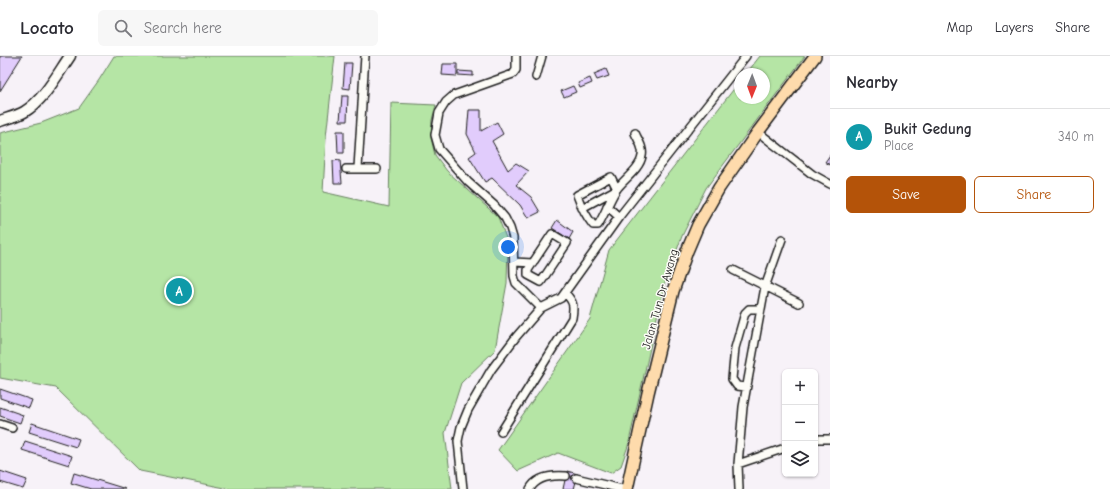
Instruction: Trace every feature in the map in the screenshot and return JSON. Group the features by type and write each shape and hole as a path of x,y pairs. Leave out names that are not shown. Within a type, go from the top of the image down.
{"main road":[{"name":"Jalan Tun Dr Awang","path":"627,489 648,393 670,305 687,251 708,207 758,132 816,56"}],"street":[{"path":"0,120 24,112 34,104 46,91 70,56"},
{"path":"358,168 365,56"},
{"path":"516,56 516,70 513,74 454,95 446,102 439,113 435,135 439,149 468,182 494,205 505,218 514,238 514,276 516,283 541,308"},
{"path":"536,77 542,56"},
{"path":"463,489 458,441 461,428 468,410 491,370 516,337 541,308 561,298 612,226 746,56"},
{"path":"758,132 812,174 830,184"},
{"path":"617,189 610,177 577,195 582,208 593,225 598,225 617,189 639,164 642,158 642,148 635,133"},
{"path":"346,169 377,169"},
{"path":"582,208 617,189"},
{"path":"607,206 619,217"},
{"path":"601,218 612,226"},
{"path":"552,234 567,243 541,282 528,275 528,270 533,263 552,234"},
{"path":"739,489 738,464 746,387 765,287 782,239"},
{"path":"514,262 533,263"},
{"path":"733,270 799,303"},
{"path":"501,432 572,318 572,300 565,293"},
{"path":"746,387 737,386 732,380 735,348 745,313 749,309 760,309"},
{"path":"0,424 12,428"},
{"path":"818,439 830,439"},
{"path":"738,464 782,449"},
{"path":"530,489 533,484 543,478 566,476"},
{"path":"576,478 622,489"}],"green space":[{"path":"114,56 335,56 326,137 323,192 389,207 391,103 436,105 432,120 431,138 435,155 447,171 498,217 508,243 507,283 495,350 461,383 445,433 452,489 230,489 140,471 56,388 0,378 0,133 41,123 79,108"},
{"path":"760,56 805,56 770,103 770,68 751,68"},
{"path":"734,89 734,104 769,104 706,188 682,236 664,286 628,446 621,466 611,473 558,453 518,471 498,450 590,319 609,250"}],"building":[{"path":"0,56 22,56 0,91"},
{"path":"345,63 352,63 350,89 343,88"},
{"path":"443,64 457,64 457,76 442,75"},
{"path":"606,69 609,76 597,80 594,74"},
{"path":"458,71 473,72 473,76 458,75"},
{"path":"590,78 592,83 580,88 578,83"},
{"path":"573,86 576,92 564,97 561,91"},
{"path":"342,96 348,96 347,121 340,121"},
{"path":"469,110 481,110 481,131 497,122 503,134 492,141 508,170 516,163 529,171 516,185 531,197 540,212 528,218 520,205 492,178 485,182 469,157 476,152 467,134"},
{"path":"337,131 344,131 344,153 338,153"},
{"path":"830,155 830,165 825,162"},
{"path":"340,160 342,183 334,183 333,161"},
{"path":"557,220 573,232 569,239 552,228"},
{"path":"0,389 32,400 29,408 0,398"},
{"path":"0,407 23,415 20,423 0,416"},
{"path":"32,423 79,439 76,447 29,432"},
{"path":"25,441 72,456 69,465 22,450"},
{"path":"0,471 27,480 23,489 0,482"},
{"path":"567,471 578,474 574,489 563,489"},
{"path":"74,473 126,489 91,489 71,483"}],"place":[{"name":"Bukit Gedung","path":"179,291"}]}
